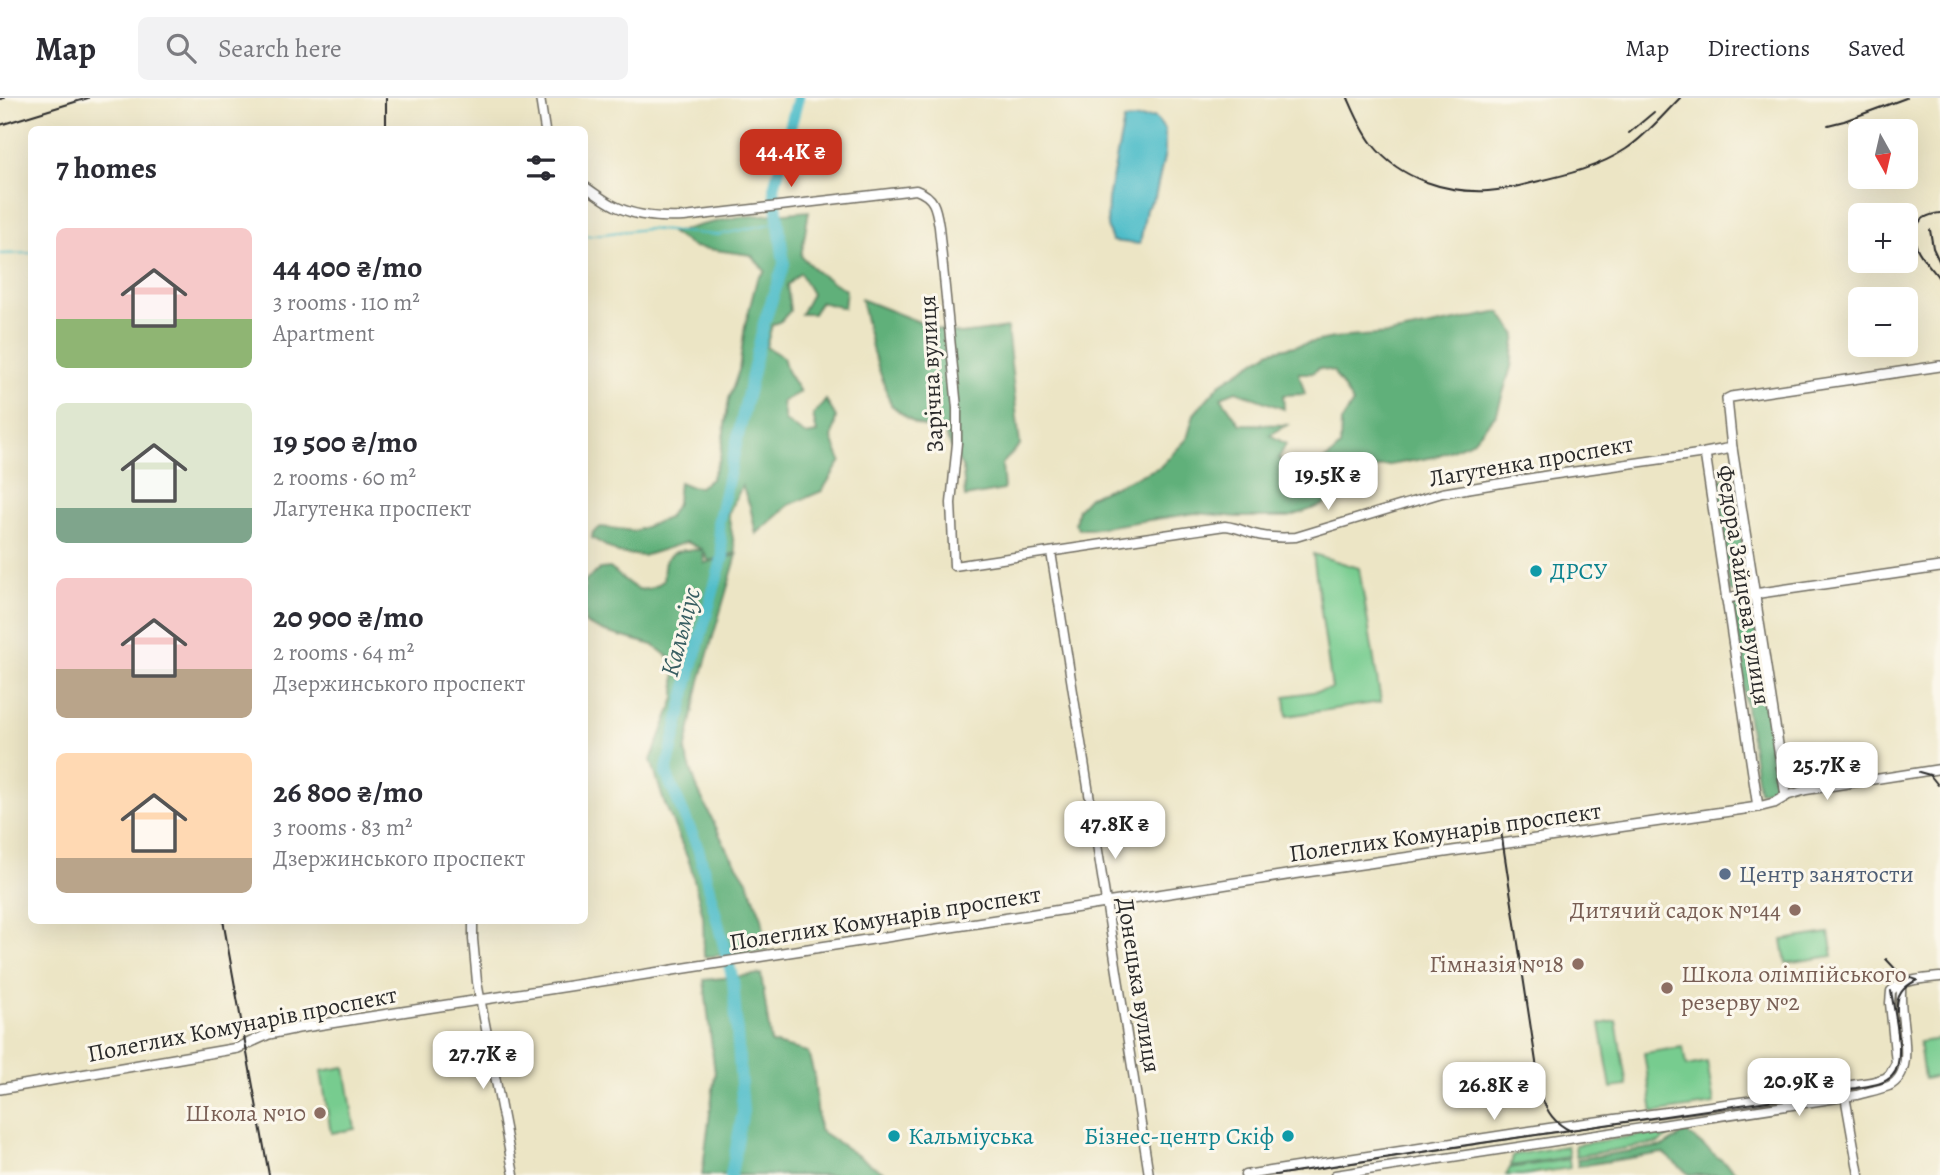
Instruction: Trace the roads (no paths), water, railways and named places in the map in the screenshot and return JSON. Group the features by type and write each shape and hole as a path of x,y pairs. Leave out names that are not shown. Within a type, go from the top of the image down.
{"main road":[{"path":"1732,448 1726,404 1731,397 1940,366"},
{"name":"Лагутенка проспект","path":"1705,453 1732,448"},
{"name":"Федора Зайцева вулиця","path":"1732,448 1786,796"},
{"name":"Федора Зайцева вулиця","path":"1705,453 1758,807"},
{"path":"1726,598 1940,567"},
{"name":"Полеглих Комунарів проспект","path":"0,1089 238,1048 269,1034 298,1028 1107,903 1758,807 1774,803 1786,796"}],"street":[{"path":"540,98 544,126"},
{"name":"Зарічна вулиця","path":"588,189 617,207 654,217 684,217 916,190 926,193 937,211 957,408 957,443 951,503 954,566"},
{"name":"Лагутенка проспект","path":"954,566 1225,526 1275,539 1296,537 1443,493 1705,453"},
{"name":"Донецька вулиця","path":"1051,552 1149,1175"},
{"name":"Полеглих Комунарів проспект","path":"1786,796 1940,769"},
{"path":"473,924 480,1001 514,1175"},
{"path":"1245,1175 1549,1128 1837,1088 1885,1078 1894,1069 1897,1056 1891,991 1902,983 1940,977"},
{"path":"1335,1175 1845,1096 1889,1086 1902,1073 1906,1055 1900,1002 1902,983"},
{"path":"1837,1088 1845,1096 1859,1175"}],"water":[{"path":"1155,117 1165,130 1165,153 1155,197 1146,209 1140,244 1112,241 1107,226 1108,199 1124,120"}],"waterway":[{"name":"Кальміус","path":"731,1175 743,1111 733,980 698,848 666,773 723,556 718,523 764,323 784,264 774,188 798,98"},
{"path":"588,236 646,229 718,235 779,222"},
{"path":"0,254 28,253"}],"tram line":[{"path":"386,98 386,126"},
{"path":"1940,213 1921,220 1915,234 1917,249 1940,280"},
{"path":"1930,230 1933,248 1940,263"},
{"path":"1919,772 1930,775 1938,785"},
{"path":"1501,831 1541,1095 1552,1116 1571,1131"},
{"path":"224,924 269,1175"},
{"path":"1886,959 1901,975 1917,980"},
{"path":"1897,1011 1901,992 1917,980"},
{"path":"1275,1175 1880,1083 1892,1076 1899,1059 1891,991"}],"railway":[{"path":"0,99 4,98"},
{"path":"0,125 88,98"},
{"path":"1348,98 1369,140 1396,167 1425,182 1472,191 1512,188 1582,170 1605,161 1640,138 1680,98"},
{"path":"1828,125 1906,98"},
{"path":"1629,133 1654,112"}],"place":[{"name":"ДРСУ","path":"1536,571"},
{"name":"Центр занятости","path":"1725,874"},
{"name":"Дитячий садок №144","path":"1795,910"},
{"name":"Гімназія №18","path":"1578,964"},
{"name":"Школа олімпійського резерву №2","path":"1667,988"},
{"name":"Школа №10","path":"320,1113"},
{"name":"Кальміуська","path":"894,1136"},
{"name":"Бізнес-центр Скіф","path":"1288,1136"}]}
